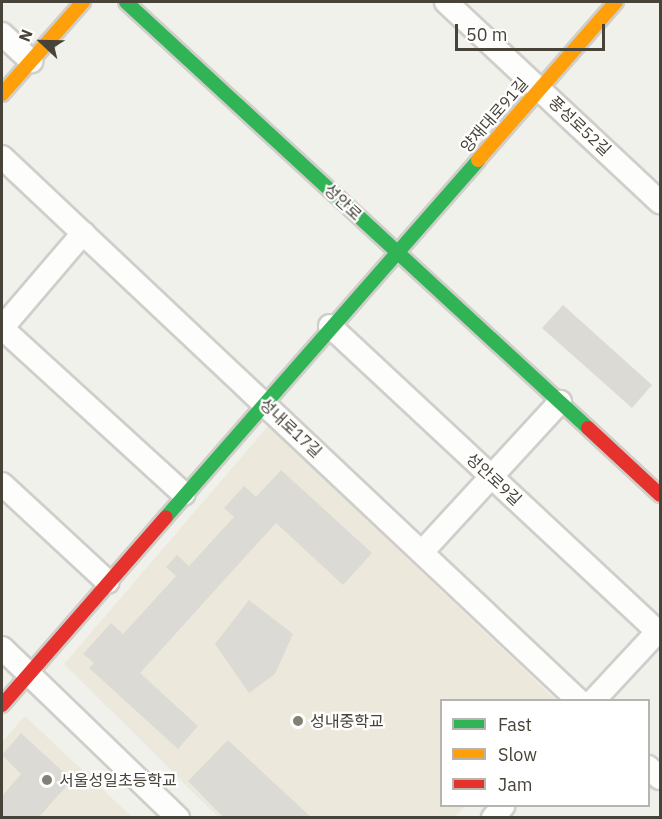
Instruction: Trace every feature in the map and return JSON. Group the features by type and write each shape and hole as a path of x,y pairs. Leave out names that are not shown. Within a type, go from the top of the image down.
{"street":[{"path":"2,94 82,2"},
{"name":"성안로","path":"126,2 660,495"},
{"name":"풍성로52길","path":"446,2 660,202"},
{"name":"양재대로91길","path":"396,250 616,2"},
{"path":"2,34 31,61"},
{"name":"성내로17길","path":"2,157 577,699"},
{"path":"83,234 2,328 184,494"},
{"path":"2,705 396,250"},
{"name":"성안로9길","path":"330,326 659,631"},
{"path":"422,552 560,402"},
{"path":"2,484 108,582"},
{"path":"595,699 659,631"},
{"path":"2,648 178,818"}],"shaded area":[{"path":"268,426 555,699 440,699 440,807 464,807 455,817 218,817 64,664"},
{"name":"서울성일초등학교","path":"25,716 132,817 2,818 2,742"}],"building":[{"path":"563,305 652,385 632,408 542,328"},
{"path":"281,470 372,553 343,585 276,523 140,673 198,726 178,749 89,668 94,663 83,654 111,623 123,634 176,576 166,567 177,555 189,566 234,517 224,508 244,486 256,497"},
{"path":"249,600 293,634 275,674 249,693 215,644"},
{"path":"21,733 72,780 38,818 2,818 2,796 21,774 2,755"},
{"path":"228,740 312,818 224,818 188,781"}],"traffic: fast":[{"path":"126,2 588,428"},
{"path":"166,517 478,160"}],"traffic: slow":[{"path":"2,94 83,2"},
{"path":"478,160 616,2"}],"traffic: jam":[{"path":"588,428 660,495"},
{"path":"2,705 166,517"}],"place":[{"name":"성내중학교","path":"298,721"},
{"name":"서울성일초등학교","path":"47,780"}]}
